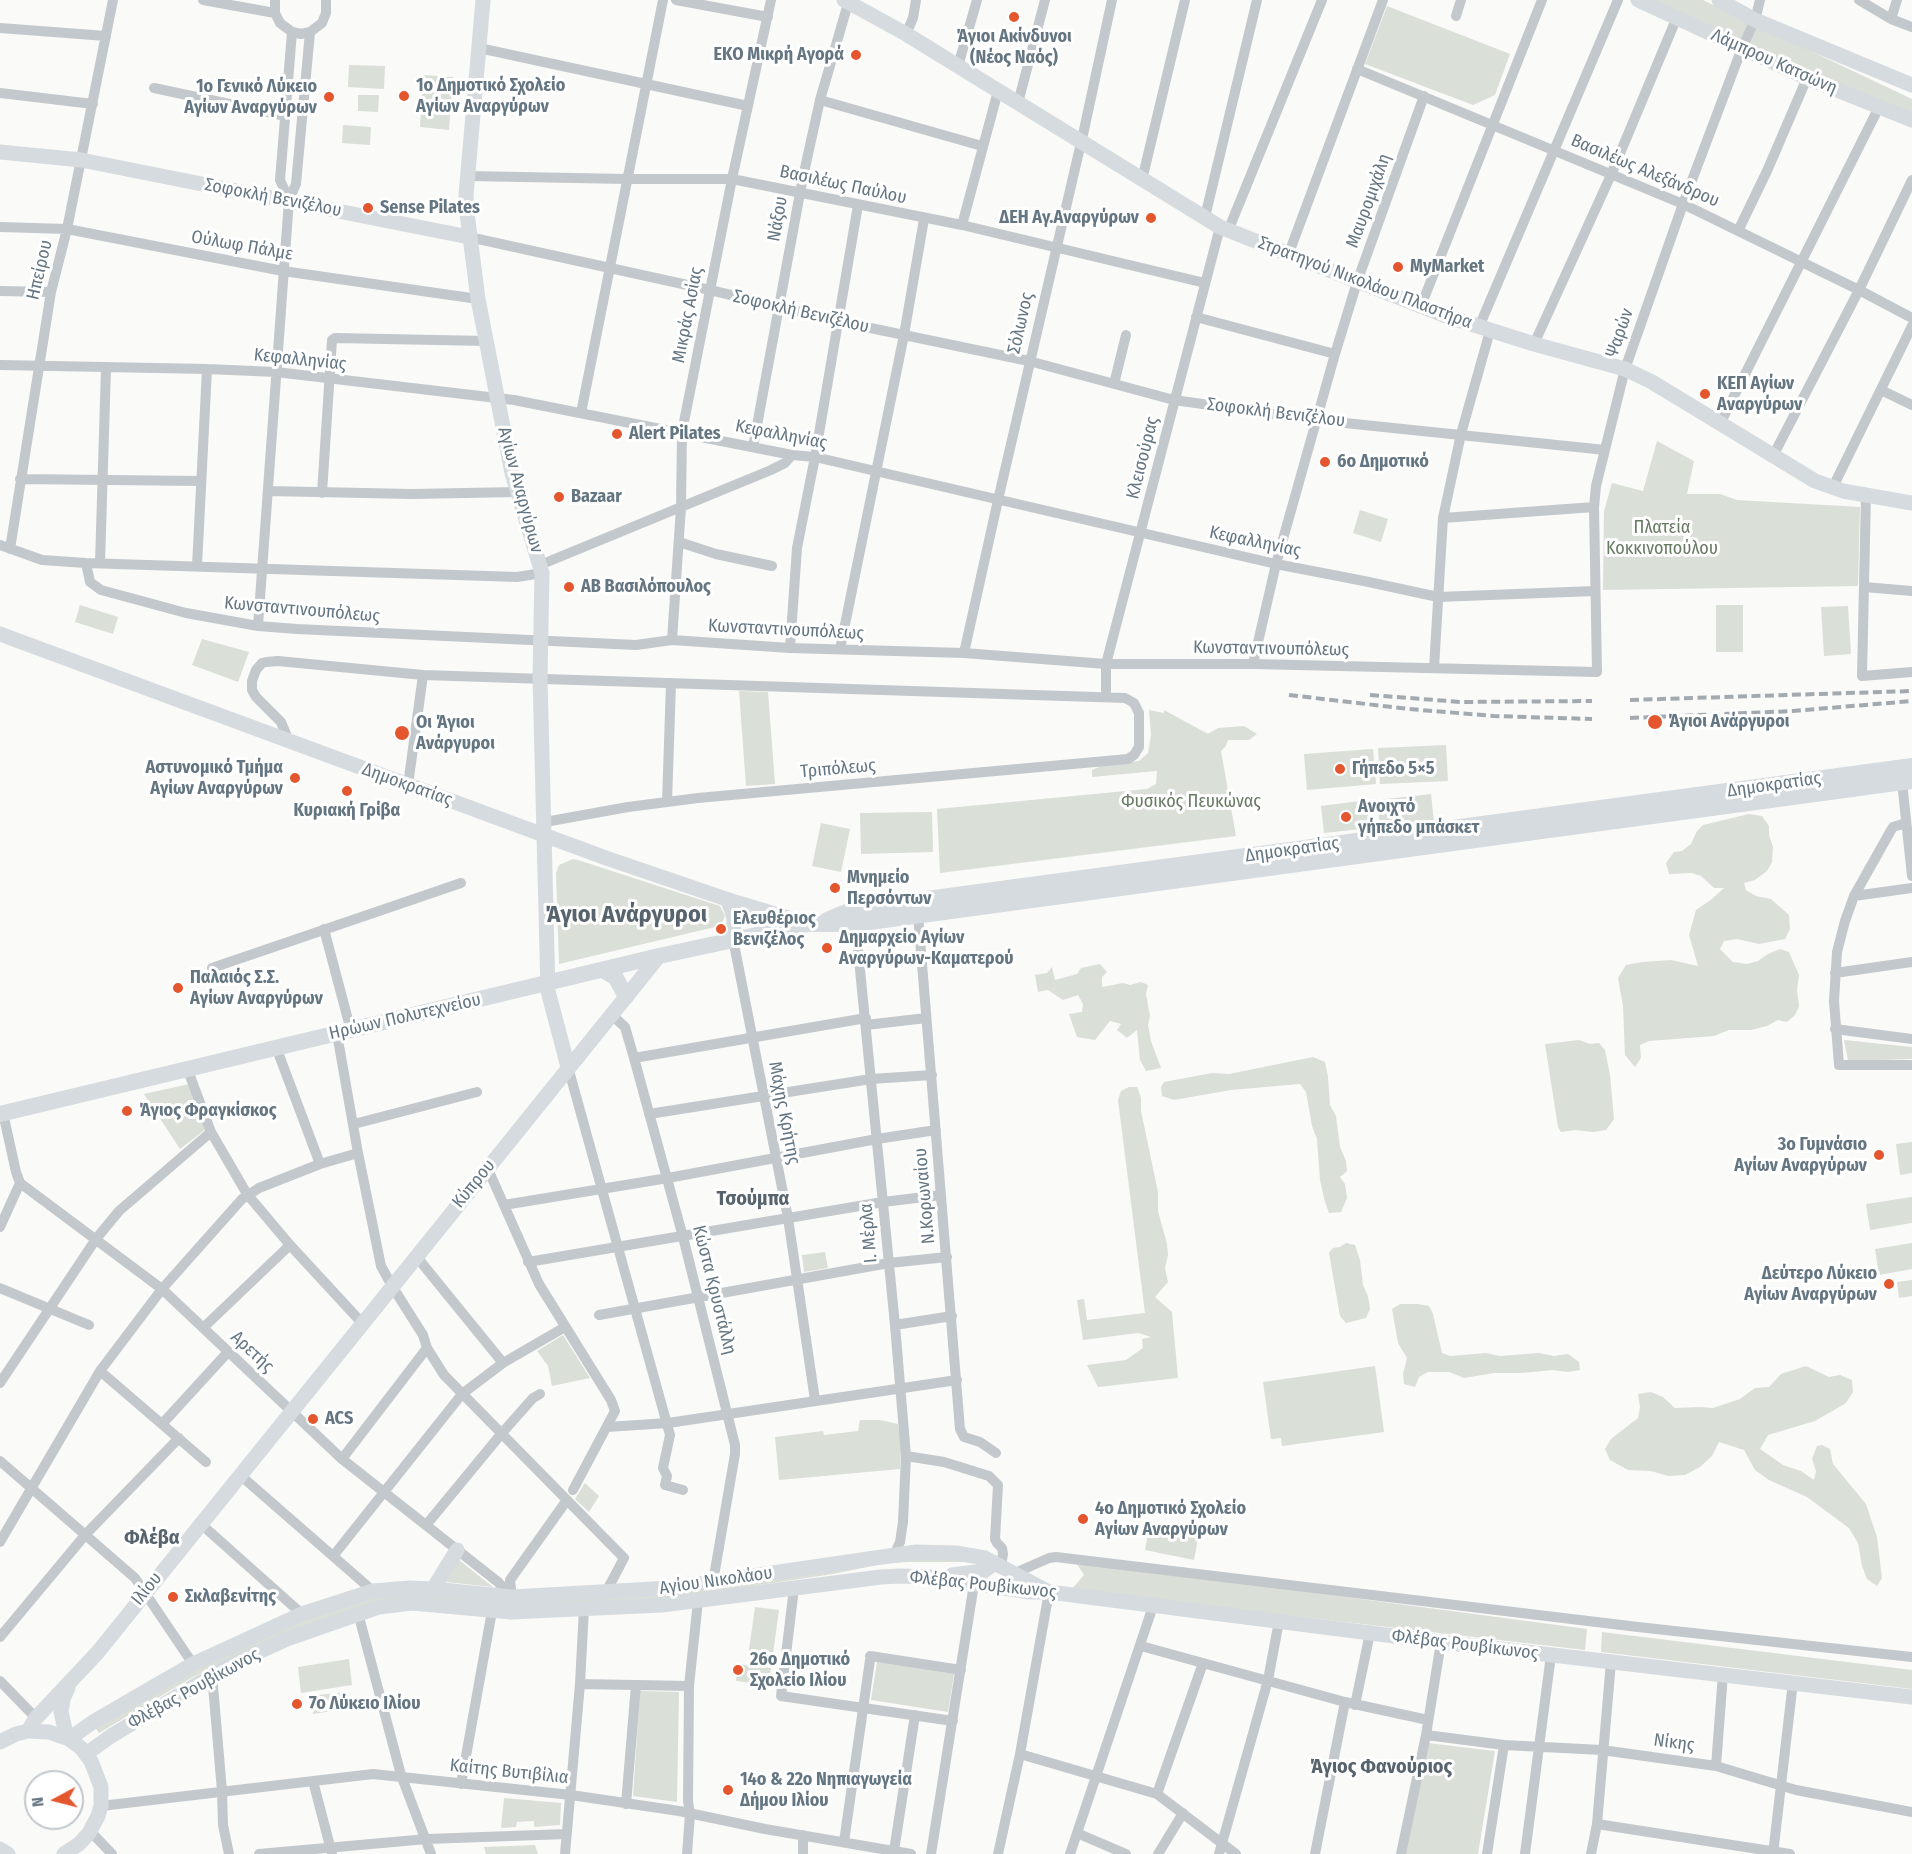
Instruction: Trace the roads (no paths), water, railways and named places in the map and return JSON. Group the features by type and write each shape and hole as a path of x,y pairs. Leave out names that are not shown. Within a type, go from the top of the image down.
{"main road":[{"name":"Δημοκρατίας","path":"813,924 1912,766"},
{"name":"Δημοκρατίας","path":"854,917 918,915 1907,781"},
{"name":"Ηρώων Πολυτεχνείου","path":"2,1114 659,956 813,924"},
{"path":"603,970 616,978 626,997"}],"street":[{"name":"Ηπείρου","path":"5,547 20,479 51,292 67,230 113,0"},
{"path":"203,0 275,13"},
{"path":"275,0 275,13 280,23 292,32 301,34 310,32 322,23 326,13 326,0"},
{"name":"Αγίων Αναργύρων","path":"483,0 466,195 469,237 478,298 512,473 541,569 540,678 549,996 568,1067"},
{"path":"581,413 663,0"},
{"path":"676,0 768,17"},
{"name":"Μικράς Ασίας","path":"672,640 681,507 682,432 732,179 771,0"},
{"path":"906,34 913,18 916,0"},
{"path":"958,66 977,0"},
{"path":"1018,102 1045,0"},
{"name":"Σόλωνος","path":"964,653 1112,0"},
{"path":"1143,180 1185,0"},
{"path":"1205,217 1257,0"},
{"name":"Κλεισούρας","path":"1106,697 1106,664 1205,283 1224,229 1322,0"},
{"path":"1289,253 1383,0"},
{"path":"1456,16 1461,0"},
{"path":"1421,306 1542,0"},
{"path":"1434,668 1443,518 1485,329 1553,150 1618,0"},
{"name":"Λάμπρου Κατσώνη","path":"1638,0 1807,78 1912,120"},
{"name":"Λάμπρου Κατσώνη","path":"1719,0 1755,20 1912,85"},
{"name":"Ψαρών","path":"1597,672 1594,507 1596,486 1625,369 1683,204 1742,48 1755,20 1760,0"},
{"path":"1859,0 1891,20 1912,27"},
{"path":"1891,20 1897,0"},
{"name":"Στρατηγού Νικολάου Πλαστήρα","path":"847,1 906,34 1224,229 1357,282 1485,329 1625,369 1652,382 1815,481 1832,489 1912,503"},
{"name":"Νάξου","path":"753,447 800,193 820,100 847,1"},
{"path":"1534,344 1611,175 1677,17"},
{"path":"0,28 106,36"},
{"path":"289,200 280,180 292,32"},
{"path":"258,626 289,200 296,184 310,32"},
{"path":"479,48 748,106"},
{"name":"Βασιλέως Αλεξάνδρου","path":"1357,69 1683,204 1912,318"},
{"path":"1738,231 1807,78"},
{"path":"154,88 286,116"},
{"path":"962,225 998,91"},
{"path":"0,93 93,104"},
{"name":"Μαυρομιχάλη","path":"1253,664 1276,564 1335,354 1357,282 1424,96"},
{"path":"820,100 982,146"},
{"path":"1720,424 1879,107"},
{"name":"Σοφοκλή Βενιζέλου","path":"0,152 81,160 469,237 839,321 1029,361 1174,400 1316,420 1605,450"},
{"name":"Βασιλέως Παύλου","path":"468,176 732,179 962,225 1205,283"},
{"path":"1773,456 1859,290 1912,180"},
{"path":"790,648 797,548 858,205"},
{"path":"840,649 904,335 924,219"},
{"name":"Ούλωφ Πάλμε","path":"0,226 67,230 283,272 478,298"},
{"path":"0,291 51,292"},
{"path":"1196,317 1335,354"},
{"path":"1832,489 1912,326"},
{"path":"1114,384 1126,336"},
{"path":"322,493 332,340 335,338 487,341"},
{"name":"Κεφαλληνίας","path":"0,365 276,372 497,398 792,455 815,457 1276,564 1438,597 1595,591"},
{"path":"100,563 106,368"},
{"path":"197,566 207,369"},
{"path":"1881,390 1912,405"},
{"path":"5,547 42,560 86,563 517,577 541,569 785,464 792,455"},
{"path":"20,479 200,481"},
{"path":"268,491 412,494 518,492"},
{"path":"1866,495 1862,676 1912,672"},
{"path":"1443,518 1594,507"},
{"path":"679,542 716,554 772,566"},
{"name":"Κωνσταντινουπόλεως","path":"86,563 90,582 101,590 186,613 258,626 540,642 636,645 672,640 790,648 964,653 1106,664 1253,664 1597,672"},
{"path":"1864,587 1912,591"},
{"name":"Δημοκρατίας","path":"0,634 408,785 545,829 728,900 813,924"},
{"path":"284,739 286,734 281,722 252,690 254,675 262,663 278,661 423,675 1106,697"},
{"path":"408,785 423,675"},
{"path":"667,802 671,683"},
{"name":"Τριπόλεως","path":"545,829 628,807 667,802 1128,759 1134,755 1138,747 1138,713 1134,703 1125,698 1106,697"},
{"path":"1907,781 1906,823 1912,876"},
{"path":"1906,823 1893,827 1854,896 1837,952 1835,1029 1839,1065 1912,1065"},
{"path":"212,968 461,883"},
{"path":"1854,896 1912,888"},
{"path":"728,900 734,918 733,939"},
{"name":"Ν.Κορωναίου","path":"918,915 962,1434 968,1439 990,1447 996,1454"},
{"name":"Ι. Μέρλα","path":"854,917 866,1021 906,1456 903,1522 900,1542 895,1553"},
{"path":"324,929 344,1032 358,1153 381,1266 423,1335 427,1348 444,1375 502,1433 570,1495 624,1558 606,1592"},
{"name":"Μάχης Κρήτης","path":"733,939 788,1218 815,1400"},
{"name":"Κύπρου","path":"291,1412 659,956"},
{"path":"1835,973 1912,962"},
{"name":"Κώστα Κρυστάλλη","path":"612,1015 625,1027 668,1178 729,1414 735,1454 713,1582"},
{"path":"634,1058 752,1037 866,1021 926,1018"},
{"path":"1835,1029 1912,1039"},
{"path":"276,1047 320,1164"},
{"path":"568,1067 603,1189 617,1249 668,1423 670,1435 663,1468 667,1476 665,1485 683,1490"},
{"path":"187,1068 211,1132 247,1194 290,1245 362,1323"},
{"path":"649,1114 871,1079 932,1075"},
{"path":"354,1124 477,1092"},
{"path":"0,1227 20,1183 2,1114"},
{"path":"504,1205 936,1130"},
{"path":"0,1383 96,1239 119,1211 211,1132"},
{"path":"0,1542 100,1371 162,1289 247,1194 320,1164 358,1153"},
{"path":"488,1167 539,1284 611,1400 615,1411 570,1495 510,1580 512,1597"},
{"name":"Αρετής","path":"20,1183 162,1289 342,1459 427,1524 498,1582 512,1597"},
{"path":"528,1262 617,1249 883,1202 942,1196"},
{"path":"203,1328 290,1245"},
{"path":"416,1256 503,1364"},
{"path":"599,1315 889,1263 946,1257"},
{"path":"0,1288 89,1325"},
{"path":"895,1325 952,1316"},
{"path":"334,1555 462,1394 503,1364 564,1327"},
{"path":"342,1459 427,1348"},
{"path":"163,1423 228,1352"},
{"path":"100,1371 206,1462"},
{"path":"604,1431 957,1380"},
{"path":"427,1524 502,1433 533,1398 540,1394"},
{"name":"Ιλίου","path":"32,1724 98,1652 291,1412"},
{"path":"0,1636 86,1534 179,1438"},
{"path":"906,1456 944,1462 989,1476 998,1485 995,1539 1002,1548 1003,1567"},
{"path":"0,1461 135,1578 193,1664"},
{"path":"240,1475 374,1591"},
{"path":"201,1524 302,1614"},
{"path":"433,1589 457,1550"},
{"name":"Αγίου Νικολάου","path":"374,1591 433,1589 512,1597 670,1588 895,1553 916,1552 956,1553 985,1558 1049,1592"},
{"path":"931,1577 984,1571 1056,1557 1626,1626 1912,1657"},
{"name":"Φλέβας Ρουβίκωνος","path":"86,1754 212,1674 287,1639 379,1607 412,1603 492,1611 662,1605 881,1577 931,1577 1030,1592 1049,1592 1442,1642 1912,1697"},
{"path":"931,1854 974,1584"},
{"path":"794,1588 781,1696 953,1721"},
{"name":"Φλέβας Ρουβίκωνος","path":"68,1739 193,1664 302,1614 374,1591"},
{"path":"998,1854 1020,1754 1049,1592"},
{"path":"687,1854 690,1814 688,1801 689,1686 698,1601"},
{"path":"1070,1854 1153,1606"},
{"path":"573,1854 565,1854 580,1684 584,1608"},
{"path":"461,1784 492,1611"},
{"path":"358,1613 401,1775 431,1854"},
{"path":"1220,1849 1268,1680 1279,1621"},
{"path":"1315,1854 1350,1704 1370,1633"},
{"path":"1401,1854 1426,1735 1442,1642"},
{"path":"1141,1646 1350,1704 1428,1720"},
{"path":"1525,1854 1551,1655"},
{"path":"844,1842 870,1658 961,1670"},
{"path":"1592,1854 1597,1824 1611,1662"},
{"path":"1157,1794 1203,1663"},
{"path":"212,1674 223,1826 229,1854"},
{"path":"1716,1766 1723,1674"},
{"path":"0,1681 32,1724 68,1739 86,1754 99,1778 100,1806 90,1831 79,1844 64,1854"},
{"name":"Ιλίου","path":"68,1739 62,1720 62,1707 71,1682"},
{"path":"1773,1852 1793,1682"},
{"path":"580,1684 689,1686"},
{"path":"626,1804 636,1685"},
{"path":"894,1851 915,1715"},
{"path":"0,1742 32,1724"},
{"name":"Νίκης","path":"1426,1735 1504,1745 1602,1750 1716,1766 1796,1790 1912,1812"},
{"path":"1486,1854 1504,1745"},
{"path":"1020,1754 1157,1794 1183,1813 1220,1849 1236,1854"},
{"name":"Καίτης Βυτιβίλια","path":"100,1806 373,1774 401,1775 461,1784 571,1795 844,1842 863,1850 911,1854"},
{"path":"313,1781 331,1851"},
{"path":"1158,1854 1183,1813"},
{"path":"1597,1824 1721,1849 1790,1854"},
{"path":"90,1831 112,1854"},
{"path":"1077,1833 1126,1854"},
{"path":"259,1854 331,1851 427,1839 567,1834"},
{"path":"803,1835 803,1854"}],"railway":[{"path":"1630,700 1912,691"},
{"path":"1289,695 1494,716 1592,719"},
{"path":"1370,695 1461,702 1592,701"},
{"path":"1630,718 1793,711 1912,701"}],"place":[{"name":"Άγιοι Ακίνδυνοι (Νέος Ναός)","path":"1014,17"},
{"name":"EKO Μικρή Αγορά","path":"856,55"},
{"name":"1ο Δημοτικό Σχολείο Αγίων Αναργύρων","path":"404,96"},
{"name":"1ο Γενικό Λύκειο Αγίων Αναργύρων","path":"329,97"},
{"name":"Sense Pilates","path":"368,208"},
{"name":"ΔΕΗ Αγ.Αναργύρων","path":"1151,218"},
{"name":"MyMarket","path":"1398,267"},
{"name":"ΚΕΠ Αγίων Αναργύρων","path":"1705,394"},
{"name":"Alert Pilates","path":"617,434"},
{"name":"6ο Δημοτικό","path":"1325,462"},
{"name":"Bazaar","path":"559,497"},
{"name":"ΑΒ Βασιλόπουλος","path":"569,587"},
{"name":"Άγιοι Ανάργυροι","path":"1655,722"},
{"name":"Οι Άγιοι Ανάργυροι","path":"402,733"},
{"name":"Γήπεδο 5×5","path":"1340,769"},
{"name":"Αστυνομικό Τμήμα Αγίων Αναργύρων","path":"295,778"},
{"name":"Κυριακή Γρίβα","path":"347,791"},
{"name":"Ανοιχτό γήπεδο μπάσκετ","path":"1346,817"},
{"name":"Μνημείο Περσόντων","path":"835,888"},
{"name":"Ελευθέριος Βενιζέλος","path":"721,929"},
{"name":"Δημαρχείο Αγίων Αναργύρων-Καματερού","path":"827,948"},
{"name":"Παλαιός Σ.Σ. Αγίων Αναργύρων","path":"178,988"},
{"name":"Άγιος Φραγκίσκος","path":"127,1111"},
{"name":"3ο Γυμνάσιο Αγίων Αναργύρων","path":"1879,1155"},
{"name":"Δεύτερο Λύκειο Αγίων Αναργύρων","path":"1889,1284"},
{"name":"ACS","path":"313,1419"},
{"name":"4ο Δημοτικό Σχολείο Αγίων Αναργύρων","path":"1083,1519"},
{"name":"Σκλαβενίτης","path":"173,1597"},
{"name":"26ο Δημοτικό Σχολείο Ιλίου","path":"738,1670"},
{"name":"7ο Λύκειο Ιλίου","path":"297,1704"},
{"name":"14ο & 22ο Νηπιαγωγεία Δήμου Ιλίου","path":"728,1790"}],"district":[{"name":"Άγιοι Ανάργυροι","path":"626,915"},
{"name":"Τσούμπα","path":"753,1199"},
{"name":"Φλέβα","path":"152,1538"},
{"name":"Άγιος Φανούριος","path":"1381,1767"}],"park label":[{"name":"Πλατεία Κοκκινοπούλου","path":"1662,538"},
{"name":"Φυσικός Πευκώνας","path":"1191,802"}]}
